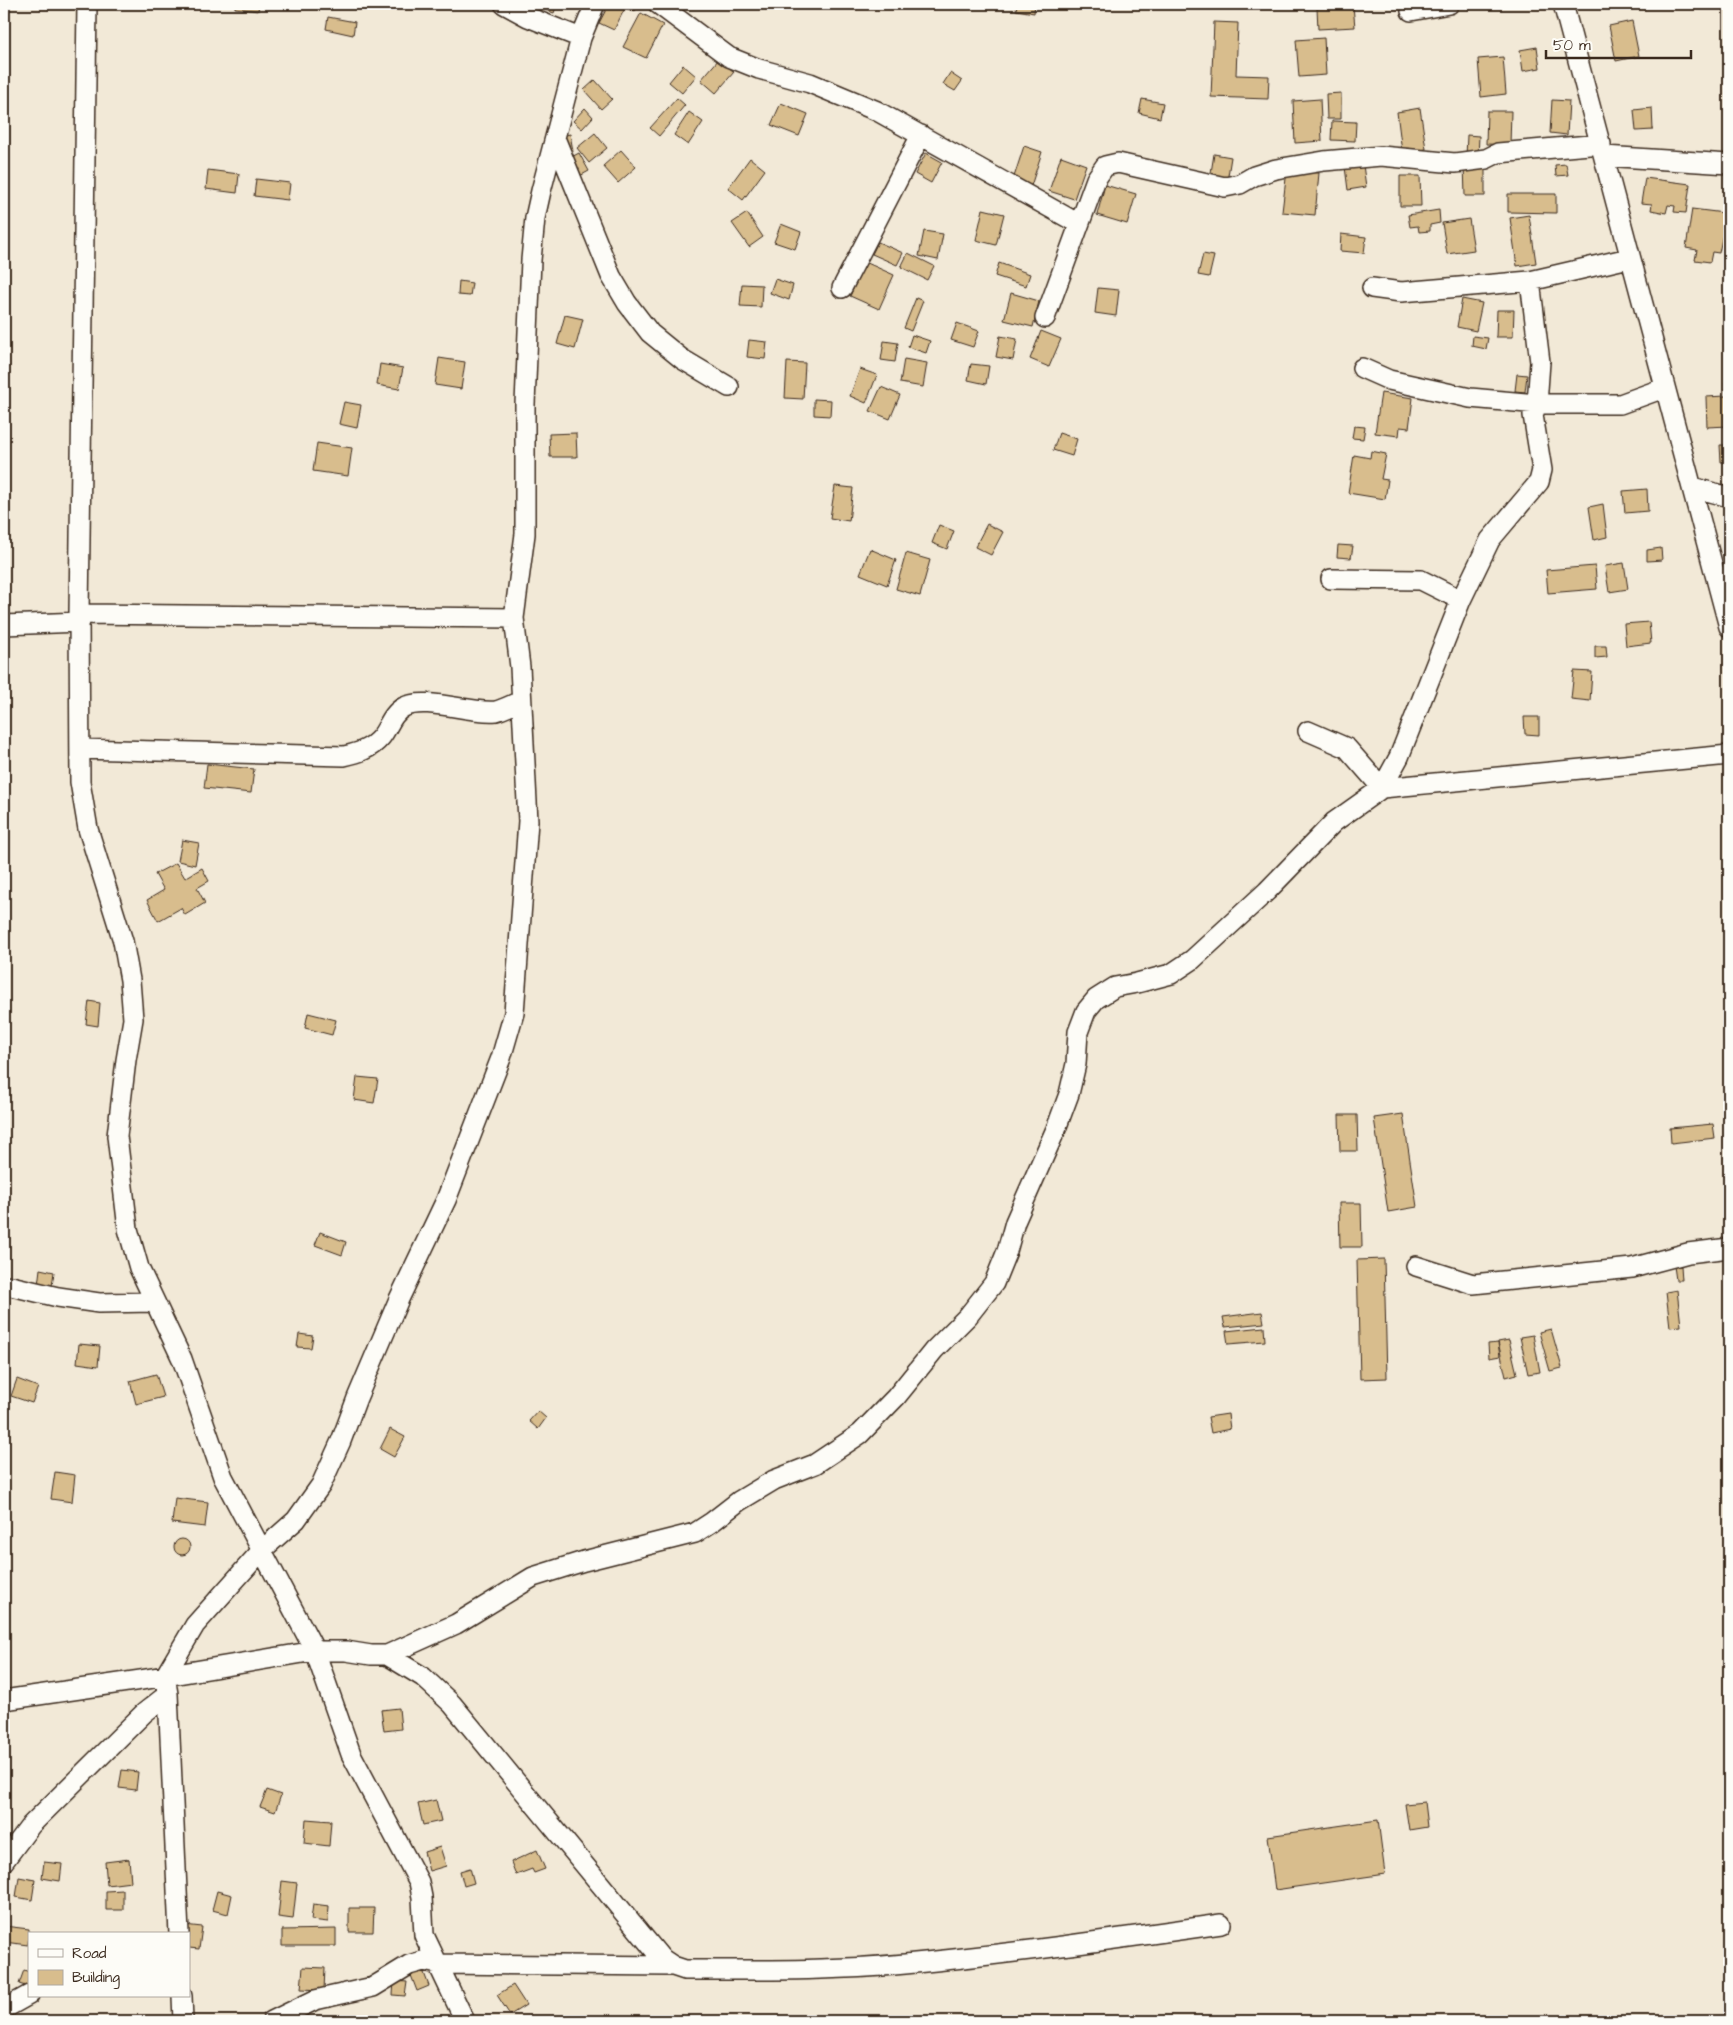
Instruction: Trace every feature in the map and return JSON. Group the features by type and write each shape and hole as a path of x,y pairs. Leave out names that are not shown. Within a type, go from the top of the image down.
{"street":[{"path":"87,4 79,618 80,782 88,829 122,941 130,980 133,1019 117,1136 128,1229 139,1268 182,1358 223,1477 315,1651 351,1754 419,1882 422,1897 424,1935 465,2021"},
{"path":"504,4 528,17 581,38"},
{"path":"4,1861 38,1819 144,1713 166,1685 195,1626 262,1550 296,1520 321,1485 399,1299 446,1200 501,1058 514,1013 528,821 520,667 514,618 525,534 525,404 531,260 535,218 555,138 581,38 595,4"},
{"path":"658,4 729,57 759,69 810,84 877,111 1079,224"},
{"path":"1411,11 1450,4"},
{"path":"1563,4 1729,627"},
{"path":"842,288 921,135"},
{"path":"555,138 611,276 627,303 650,333 682,359 729,387"},
{"path":"1045,318 1096,179 1105,166 1118,162 1225,187 1240,184 1254,176 1276,169 1324,161 1381,156 1455,163 1486,159 1498,153 1602,150 1729,164"},
{"path":"1372,288 1401,292 1530,281 1630,258"},
{"path":"4,1700 166,1685 315,1651 346,1651 371,1655 387,1655 456,1624 533,1577 584,1561 695,1533 774,1480 815,1464 860,1434 896,1397 934,1350 968,1316 994,1283 1007,1251 1015,1222 1056,1129 1069,1094 1076,1064 1078,1032 1086,1011 1096,999 1115,987 1138,984 1171,974 1192,960 1216,940 1267,891 1334,822 1382,788 1399,757 1461,600 1490,540 1539,482 1542,470 1533,415 1536,404 1540,362 1530,281"},
{"path":"1362,368 1389,380 1470,398 1536,404 1620,404 1664,388"},
{"path":"1692,487 1729,497"},
{"path":"1331,579 1420,580 1461,600"},
{"path":"4,625 79,618 514,618"},
{"path":"80,749 344,756 364,751 381,738 393,715 404,707 421,703 497,711 521,701"},
{"path":"1308,731 1347,748 1382,788"},
{"path":"1382,788 1729,755"},
{"path":"1416,1266 1473,1284 1632,1268 1688,1253 1729,1248"},
{"path":"11,1286 58,1297 99,1303 154,1302"},
{"path":"387,1655 423,1677 452,1704 661,1958 673,1966 685,1970 784,1970 903,1964 1006,1953 1221,1924"},
{"path":"166,1685 179,1932"},
{"path":"272,2021 315,2000 373,1987 409,1965 422,1961 438,1964 673,1966"},
{"path":"4,2009 28,1996"},
{"path":"182,1998 183,2021"}],"building":[{"path":"235,4 259,4 258,11 235,8"},
{"path":"529,4 557,4 554,13"},
{"path":"609,4 627,4 614,30 599,23"},
{"path":"630,4 637,4 635,11 628,9"},
{"path":"1017,4 1035,4 1034,13 1016,10"},
{"path":"1353,6 1355,27 1318,29 1317,8"},
{"path":"641,13 663,25 646,58 623,47"},
{"path":"328,17 355,22 353,35 326,29"},
{"path":"1632,21 1639,56 1616,61 1609,26"},
{"path":"1214,22 1238,23 1236,75 1269,76 1268,99 1211,97"},
{"path":"1324,38 1326,75 1299,77 1296,40"},
{"path":"1537,47 1540,68 1523,71 1520,50"},
{"path":"1503,57 1506,94 1481,97 1478,59"},
{"path":"719,59 734,72 716,93 701,80"},
{"path":"683,65 696,76 682,93 669,82"},
{"path":"950,73 962,81 955,91 943,84"},
{"path":"595,80 612,99 601,109 584,90"},
{"path":"1341,93 1341,119 1327,119 1326,94"},
{"path":"677,98 685,105 659,136 650,128"},
{"path":"1142,99 1163,103 1160,118 1139,113"},
{"path":"1320,99 1322,141 1295,143 1293,101"},
{"path":"1552,100 1569,101 1567,135 1550,133"},
{"path":"781,103 808,114 799,136 771,125"},
{"path":"585,108 593,117 582,129 573,121"},
{"path":"1420,108 1426,149 1402,152 1397,112"},
{"path":"1652,108 1653,130 1636,131 1634,110"},
{"path":"1487,111 1511,111 1510,145 1486,144"},
{"path":"689,112 703,122 688,145 674,135"},
{"path":"1332,121 1356,122 1355,141 1331,140"},
{"path":"595,133 607,148 589,163 577,148"},
{"path":"570,134 573,151 566,152 562,136"},
{"path":"1467,135 1479,136 1478,157 1466,157"},
{"path":"1024,146 1042,152 1031,186 1013,180"},
{"path":"621,150 636,167 618,183 603,166"},
{"path":"579,153 589,171 576,178 566,160"},
{"path":"926,153 942,162 931,183 915,174"},
{"path":"1214,154 1231,157 1227,182 1210,179"},
{"path":"1061,156 1086,165 1074,199 1049,191"},
{"path":"750,158 765,170 743,200 728,188"},
{"path":"1464,164 1485,164 1485,196 1465,196"},
{"path":"1566,164 1568,175 1556,176 1555,165"},
{"path":"1363,165 1366,187 1348,190 1345,167"},
{"path":"208,170 239,174 237,193 206,189"},
{"path":"1287,170 1319,173 1315,215 1282,212"},
{"path":"1400,176 1420,176 1421,206 1400,206"},
{"path":"1645,178 1690,184 1686,213 1674,212 1675,206 1668,205 1666,213 1651,210 1652,204 1641,203"},
{"path":"256,179 290,183 288,200 254,196"},
{"path":"1105,185 1136,194 1127,224 1097,215"},
{"path":"1508,194 1556,194 1556,213 1508,212"},
{"path":"983,209 1004,214 996,245 976,240"},
{"path":"1692,209 1724,213 1724,219 1726,219 1719,253 1712,252 1710,262 1695,260 1697,250 1686,248"},
{"path":"1439,210 1440,223 1430,225 1430,231 1419,232 1418,226 1410,227 1408,215"},
{"path":"747,213 763,237 749,247 732,223"},
{"path":"1529,215 1536,263 1517,266 1510,218"},
{"path":"1469,219 1474,250 1447,254 1442,223"},
{"path":"781,224 801,232 795,249 774,242"},
{"path":"924,231 943,234 938,260 919,256"},
{"path":"1341,234 1366,237 1364,253 1340,251"},
{"path":"878,242 903,253 897,265 872,254"},
{"path":"908,253 934,266 927,280 901,267"},
{"path":"1203,254 1214,256 1209,277 1198,275"},
{"path":"865,262 894,275 879,309 850,296"},
{"path":"999,263 1030,274 1026,286 995,276"},
{"path":"775,279 793,285 789,300 770,293"},
{"path":"459,281 472,283 470,296 458,295"},
{"path":"742,284 762,285 761,307 740,306"},
{"path":"1098,288 1119,290 1116,316 1095,313"},
{"path":"1011,293 1039,301 1033,327 1004,320"},
{"path":"916,298 923,301 911,331 904,328"},
{"path":"1462,299 1482,303 1476,331 1457,327"},
{"path":"1497,310 1514,310 1513,337 1496,337"},
{"path":"565,315 583,319 575,349 557,344"},
{"path":"957,323 979,331 973,347 951,340"},
{"path":"1041,331 1061,339 1049,367 1030,359"},
{"path":"912,335 930,341 926,353 908,347"},
{"path":"1000,336 1017,339 1013,360 996,357"},
{"path":"1473,336 1488,338 1486,349 1472,346"},
{"path":"749,340 767,342 765,359 747,357"},
{"path":"884,341 898,343 895,362 881,360"},
{"path":"439,358 465,362 461,389 435,385"},
{"path":"904,359 927,363 923,387 900,383"},
{"path":"787,362 805,363 803,399 785,398"},
{"path":"380,364 403,368 399,389 377,385"},
{"path":"971,364 989,366 986,384 968,380"},
{"path":"860,369 877,375 866,403 850,396"},
{"path":"1517,374 1527,375 1525,392 1515,391"},
{"path":"1725,382 1729,382 1729,426 1707,427 1706,397 1726,396"},
{"path":"881,387 900,395 890,419 870,411"},
{"path":"1381,393 1413,398 1409,428 1400,427 1399,436 1375,433"},
{"path":"814,399 831,400 830,416 814,415"},
{"path":"344,402 361,405 357,428 339,424"},
{"path":"1354,426 1365,427 1363,439 1352,438"},
{"path":"576,433 577,457 550,457 549,434"},
{"path":"1059,433 1077,439 1072,456 1053,450"},
{"path":"317,443 352,448 348,476 313,471"},
{"path":"1720,445 1729,445 1729,470 1728,462 1721,462"},
{"path":"1371,451 1386,454 1381,479 1388,480 1385,499 1348,493 1354,455 1370,458"},
{"path":"835,486 853,488 849,521 830,518"},
{"path":"1647,489 1648,511 1625,513 1623,491"},
{"path":"1603,504 1607,537 1594,540 1589,507"},
{"path":"987,524 1003,532 991,555 975,547"},
{"path":"939,525 954,531 947,549 932,543"},
{"path":"1338,545 1353,546 1351,558 1337,557"},
{"path":"1661,548 1662,560 1647,561 1647,550"},
{"path":"870,549 896,560 887,585 860,574"},
{"path":"906,553 930,560 920,596 896,589"},
{"path":"1624,563 1628,589 1609,592 1605,566"},
{"path":"1595,566 1597,589 1548,593 1546,570"},
{"path":"1649,622 1651,643 1626,646 1624,624"},
{"path":"1595,646 1606,646 1607,657 1595,658"},
{"path":"1574,671 1592,672 1590,701 1571,699"},
{"path":"1524,717 1539,717 1539,735 1525,734"},
{"path":"207,764 254,769 251,793 204,788"},
{"path":"182,840 199,843 195,865 178,861"},
{"path":"176,863 185,878 202,868 209,881 197,888 205,903 185,915 181,908 158,921 147,900 164,890 155,874"},
{"path":"89,1001 100,1003 98,1026 86,1024"},
{"path":"308,1013 336,1020 332,1035 305,1028"},
{"path":"357,1077 378,1079 374,1103 354,1100"},
{"path":"1403,1114 1417,1207 1388,1212 1374,1118"},
{"path":"1339,1115 1357,1115 1358,1151 1340,1151"},
{"path":"1713,1124 1715,1138 1671,1143 1670,1128"},
{"path":"1339,1203 1361,1203 1362,1247 1340,1247"},
{"path":"320,1232 346,1242 342,1255 315,1245"},
{"path":"1384,1259 1387,1378 1360,1379 1357,1260"},
{"path":"1674,1266 1681,1266 1682,1280 1676,1280"},
{"path":"40,1269 54,1272 52,1286 38,1285"},
{"path":"1677,1290 1681,1326 1670,1327 1666,1292"},
{"path":"4,1300 9,1301 7,1314 4,1313"},
{"path":"1262,1312 1264,1323 1225,1327 1223,1317"},
{"path":"1264,1327 1265,1341 1228,1344 1226,1331"},
{"path":"1551,1329 1562,1368 1550,1371 1539,1332"},
{"path":"299,1334 313,1336 311,1348 297,1347"},
{"path":"1533,1335 1540,1372 1528,1374 1520,1337"},
{"path":"1509,1340 1517,1374 1506,1377 1498,1342"},
{"path":"1498,1343 1500,1356 1489,1358 1488,1344"},
{"path":"79,1344 100,1346 98,1366 77,1363"},
{"path":"156,1374 163,1397 136,1404 130,1381"},
{"path":"17,1379 38,1387 32,1403 11,1396"},
{"path":"538,1411 546,1418 538,1429 529,1421"},
{"path":"1228,1414 1230,1429 1211,1433 1208,1417"},
{"path":"390,1429 405,1437 394,1457 380,1449"},
{"path":"55,1472 75,1475 72,1502 51,1499"},
{"path":"175,1498 208,1502 205,1527 172,1523"},
{"path":"179,1539 185,1539 190,1544 188,1553 179,1555 174,1550 174,1544"},
{"path":"399,1708 401,1729 384,1731 381,1710"},
{"path":"122,1770 138,1772 136,1790 119,1788"},
{"path":"267,1790 281,1795 275,1812 260,1807"},
{"path":"436,1800 441,1821 423,1825 418,1804"},
{"path":"1424,1802 1427,1827 1409,1830 1405,1804"},
{"path":"306,1819 331,1821 329,1846 304,1843"},
{"path":"1378,1820 1385,1874 1275,1890 1268,1836"},
{"path":"440,1847 446,1866 429,1871 424,1852"},
{"path":"537,1850 545,1869 534,1873 532,1869 516,1875 511,1862"},
{"path":"129,1859 131,1882 107,1885 105,1862"},
{"path":"44,1862 62,1864 60,1881 42,1878"},
{"path":"470,1868 474,1883 464,1886 460,1871"},
{"path":"19,1877 35,1880 32,1900 16,1897"},
{"path":"282,1881 297,1883 293,1919 278,1917"},
{"path":"123,1890 123,1910 106,1910 106,1891"},
{"path":"217,1891 232,1895 228,1914 212,1910"},
{"path":"313,1904 329,1906 328,1922 311,1920"},
{"path":"349,1908 374,1908 373,1932 349,1932"},
{"path":"184,1925 202,1927 199,1949 190,1948 190,1932 183,1932"},
{"path":"4,1926 29,1929 28,1945 4,1942"},
{"path":"336,1929 336,1946 282,1946 282,1930"},
{"path":"421,1965 429,1986 417,1991 409,1970"},
{"path":"303,1967 325,1968 324,1990 301,1989"},
{"path":"24,1970 28,1972 28,1987 19,1984"},
{"path":"394,1981 407,1982 405,1996 393,1995"},
{"path":"513,1985 526,2005 510,2015 497,1995"}]}
